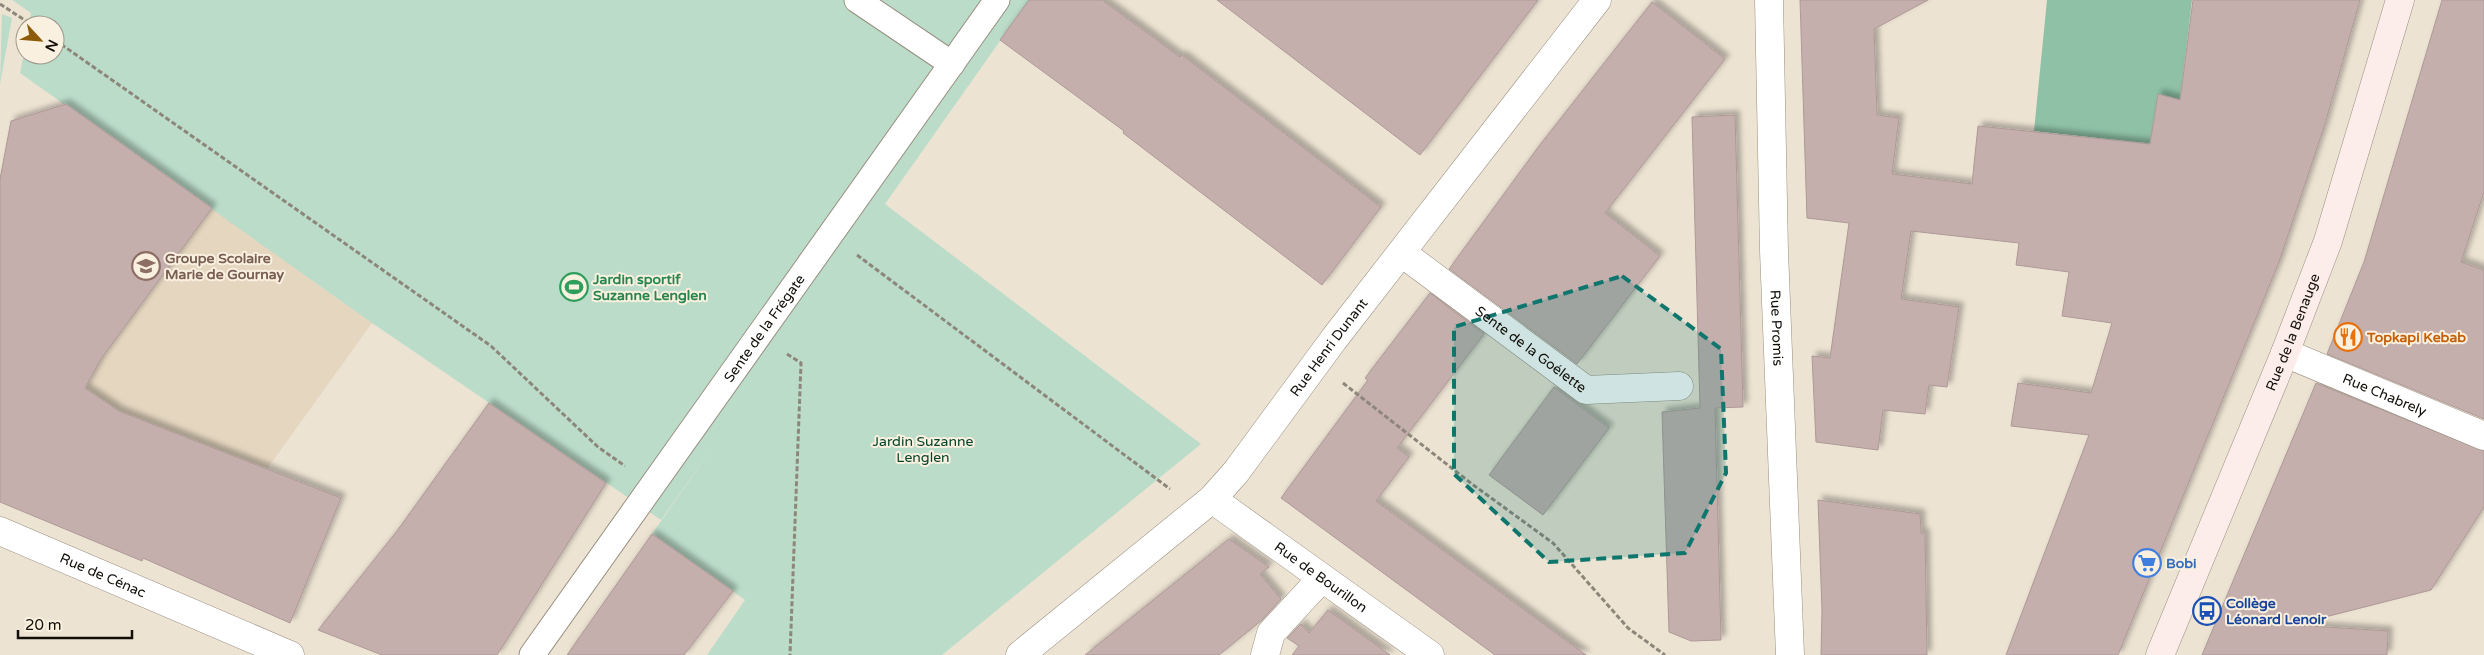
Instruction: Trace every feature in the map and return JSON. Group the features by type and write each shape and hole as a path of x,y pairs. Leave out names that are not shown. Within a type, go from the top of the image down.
{"main road":[{"name":"Rue de la Benauge","path":"2160,655 2285,353 2328,241 2400,0"}],"street":[{"path":"857,0 952,64"},
{"name":"Sente de la Frégate","path":"532,655 997,0"},
{"name":"Rue Henri Dunant","path":"1020,655 1204,505 1236,472 1317,362 1596,0"},
{"name":"Rue Promis","path":"1769,0 1774,251 1790,655"},
{"name":"Sente de la Goélette","path":"1402,253 1586,390 1679,386"},
{"name":"Rue Chabrely","path":"2285,353 2484,436"},
{"name":"Rue de Bourillon","path":"1204,505 1322,578 1430,655"},
{"name":"Rue de Cénac","path":"0,531 290,655"},
{"path":"1265,655 1271,633 1322,578"}],"path":[{"path":"0,4 17,15"},
{"path":"65,47 491,346 598,447 652,486"},
{"path":"831,234 1160,480 1204,505"},
{"path":"759,336 801,363 790,655"},
{"path":"1317,362 1472,484 1553,543 1628,628 1665,655"}],"highlighted area":[{"path":"1622,276 1721,349 1726,473 1685,553 1549,562 1454,474 1454,327"}],"shaded area":[{"name":"Groupe Scolaire Marie de Gournay","path":"66,104 372,323 267,469 71,404 0,179 11,121"}],"green space":[{"name":"Jardin sportif Suzanne Lenglen","path":"12,0 1029,0 885,204 1201,444 942,655 707,655 745,600 652,534 718,440 661,520 372,323 20,73 22,65 65,65 65,15 31,15 31,13"},
{"path":"2047,0 2192,0 2180,100 2158,94 2150,144 2034,131"},
{"path":"2,14 12,18 0,84"}],"building":[{"path":"1029,0 1102,0 1180,57 1182,55 1381,207 1322,285 1123,133 1124,131 1000,40"},
{"path":"1217,0 1538,0 1420,155"},
{"path":"1800,0 1928,0 1874,29 1877,115 1899,118 1892,174 1972,184 1978,126 2150,144 2158,94 2180,100 2193,0 2360,0 2325,124 2279,262 2118,655 2006,655 2089,435 2011,426 2018,383 2091,393 2112,323 2062,316 2069,272 2016,265 2019,243 1911,231 1901,299 1959,307 1947,387 1929,385 1925,414 1883,410 1878,450 1816,442 1812,356 1830,358 1849,223 1807,218"},
{"path":"2442,0 2484,0 2484,192 2461,262 2484,270 2484,419 2327,354 2364,262"},
{"path":"1652,2 1725,59 1605,213 1660,256 1577,364 1449,269 1539,146"},
{"path":"66,104 212,208 101,359 85,388 119,411 341,498 290,623 143,558 142,561 0,502 0,179 11,121"},
{"path":"1735,115 1743,407 1715,408 1721,640 1691,641 1669,632 1662,412 1700,408 1692,117"},
{"path":"1430,293 1484,334 1397,448 1409,457 1376,501 1586,655 1495,655 1281,498 1368,380 1365,378"},
{"path":"2316,383 2484,451 2484,507 2431,590 2294,625 2388,631 2387,655 2202,655"},
{"path":"1554,387 1609,428 1543,515 1489,475"},
{"path":"489,403 606,483 497,655 382,655 318,630 397,531"},
{"path":"1818,500 1920,514 1921,533 1925,533 1927,655 1821,655 1822,610"},
{"path":"652,534 733,591 684,655 567,655"},
{"path":"1229,539 1269,567 1260,574 1281,599 1262,620 1219,655 1085,655"},
{"path":"1328,610 1390,655 1292,655 1299,646 1287,638 1301,624 1309,633"}],"place":[{"name":"Groupe Scolaire Marie de Gournay","path":"146,266"},
{"name":"Jardin sportif Suzanne Lenglen","path":"574,287"},
{"name":"Topkapi Kebab","path":"2348,337"},
{"name":"Bobi","path":"2147,563"},
{"name":"Collège Léonard Lenoir","path":"2207,611"}],"park label":[{"name":"Jardin Suzanne Lenglen","path":"923,450"}]}
